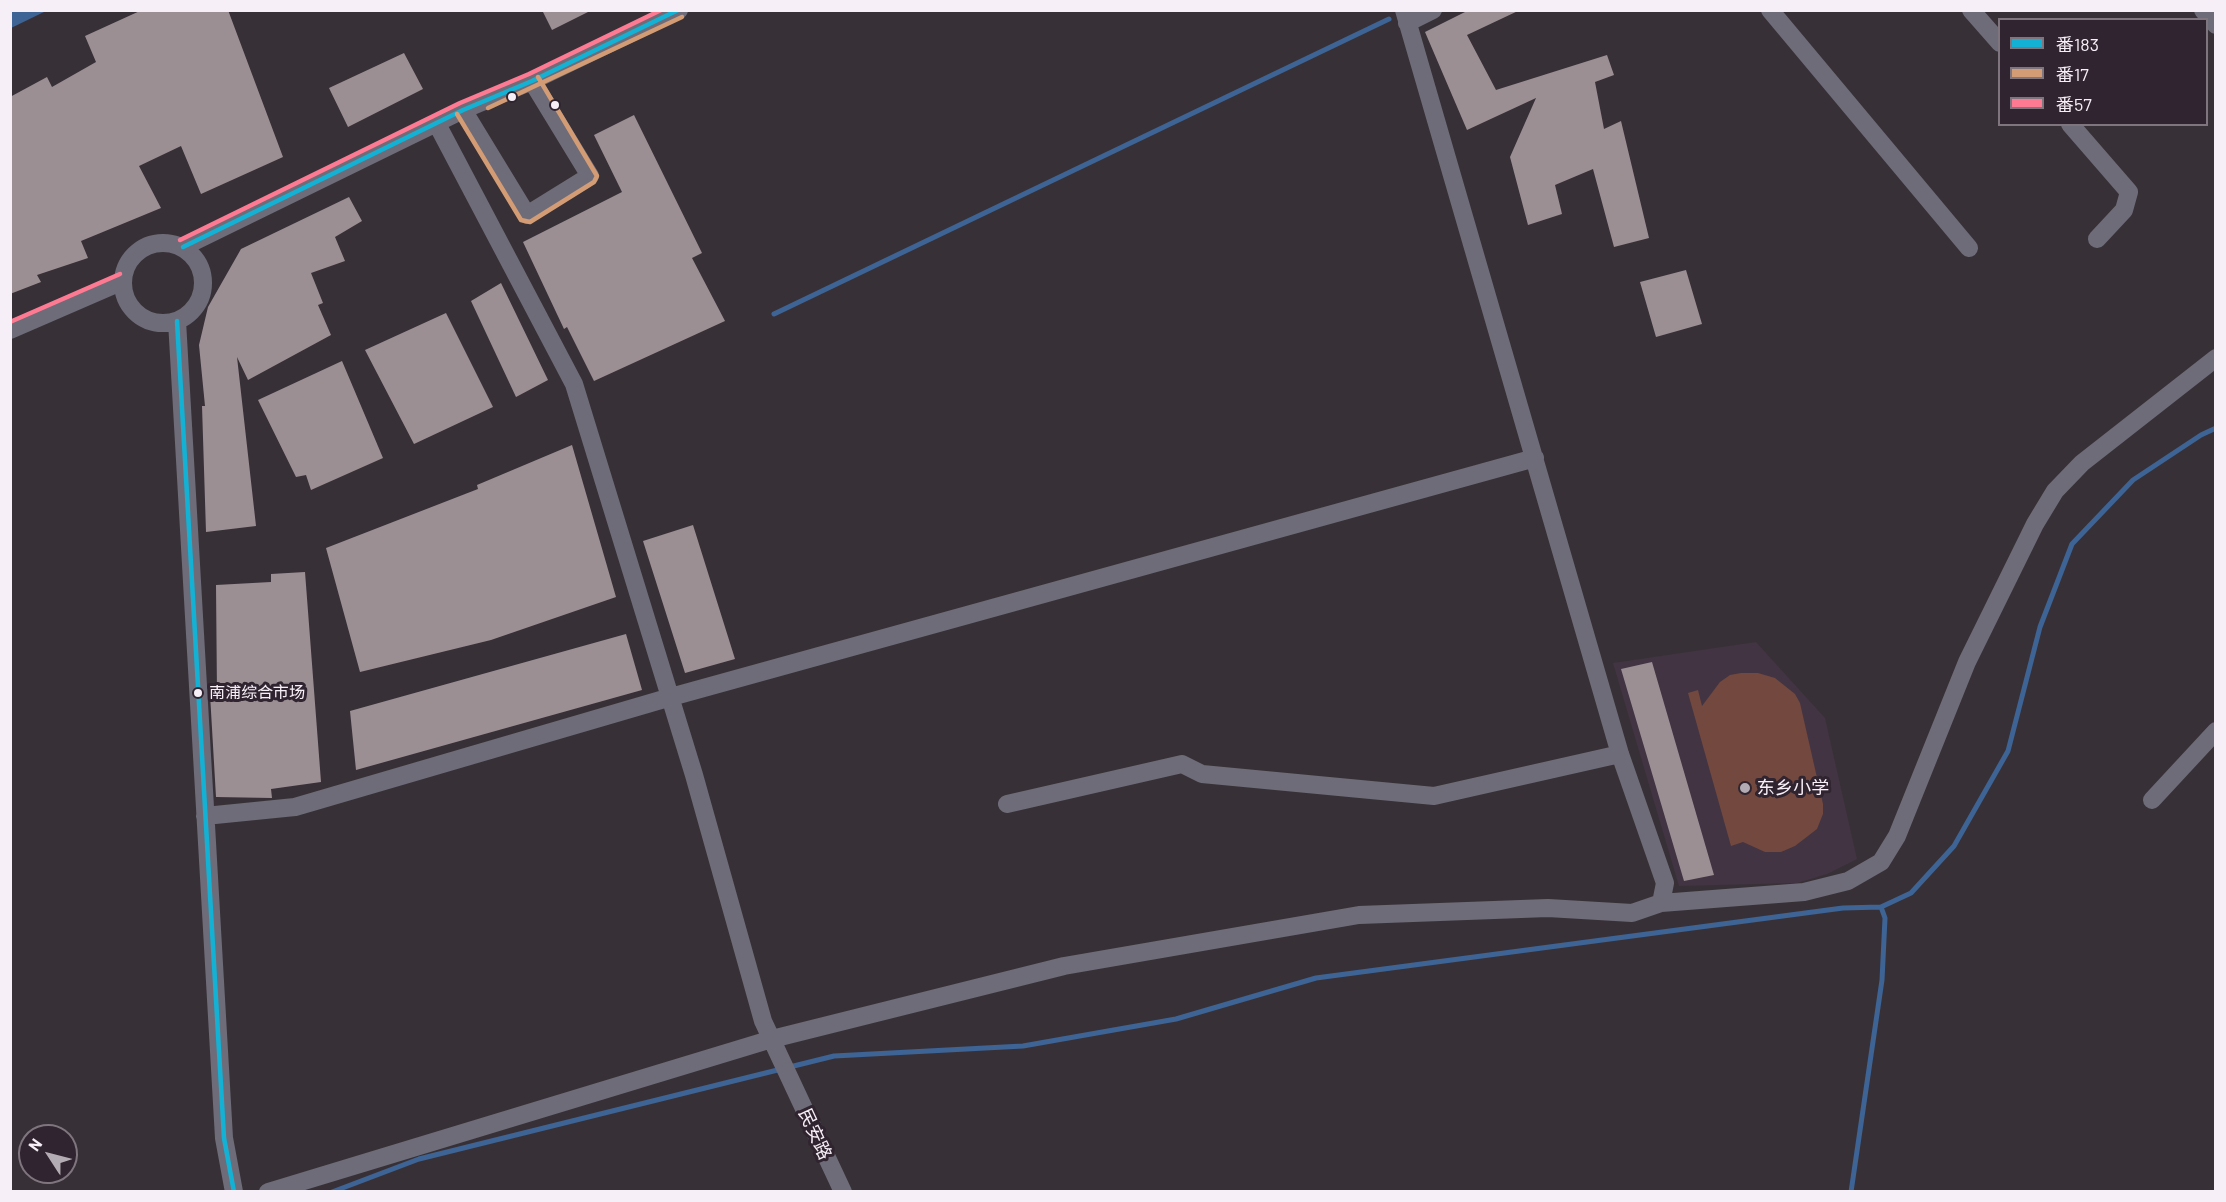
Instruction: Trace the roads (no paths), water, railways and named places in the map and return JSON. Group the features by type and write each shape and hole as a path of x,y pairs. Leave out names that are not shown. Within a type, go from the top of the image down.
{"street":[{"path":"183,247 463,110 532,81 679,10"},
{"path":"1433,10 1405,17 1620,754 1665,883 1661,903"},
{"path":"1770,10 1969,248"},
{"path":"1971,10 1998,41"},
{"path":"2203,10 2216,25"},
{"path":"463,110 527,215 590,176 532,81"},
{"name":"民安路","path":"437,124 574,384 670,697 763,1021 843,1191"},
{"path":"2072,126 2129,192 2124,210 2097,239"},
{"path":"156,243 170,243 183,247 198,263 203,279 202,292 189,314 177,321 153,322 130,307 124,295 123,281 126,268 133,256 144,247 156,243"},
{"path":"10,330 123,281"},
{"path":"177,321 224,1138 234,1191"},
{"path":"268,1191 772,1039 1065,966 1359,915 1548,908 1632,913 1661,903 1804,892 1848,881 1881,862 1897,836 1967,662 2035,524 2055,491 2082,463 2216,358"},
{"path":"205,816 295,807 670,697 1535,458"},
{"path":"2152,800 2216,731"},
{"path":"1007,804 1182,764 1202,774 1434,796 1620,754"}],"water":[{"path":"11,10 46,10 46,11 11,28"}],"waterway":[{"path":"774,314 1389,19"},
{"path":"1851,1192 1882,980 1885,918 1881,907 1911,893 1954,846 2008,751 2040,627 2072,544 2133,480 2201,435 2216,428"},
{"path":"332,1192 419,1159 834,1056 1023,1046 1176,1019 1316,978 1843,908 1881,907"}],"place":[{"name":"南浦综合市场","path":"198,693"},
{"name":"东乡小学","path":"1745,788"}]}
